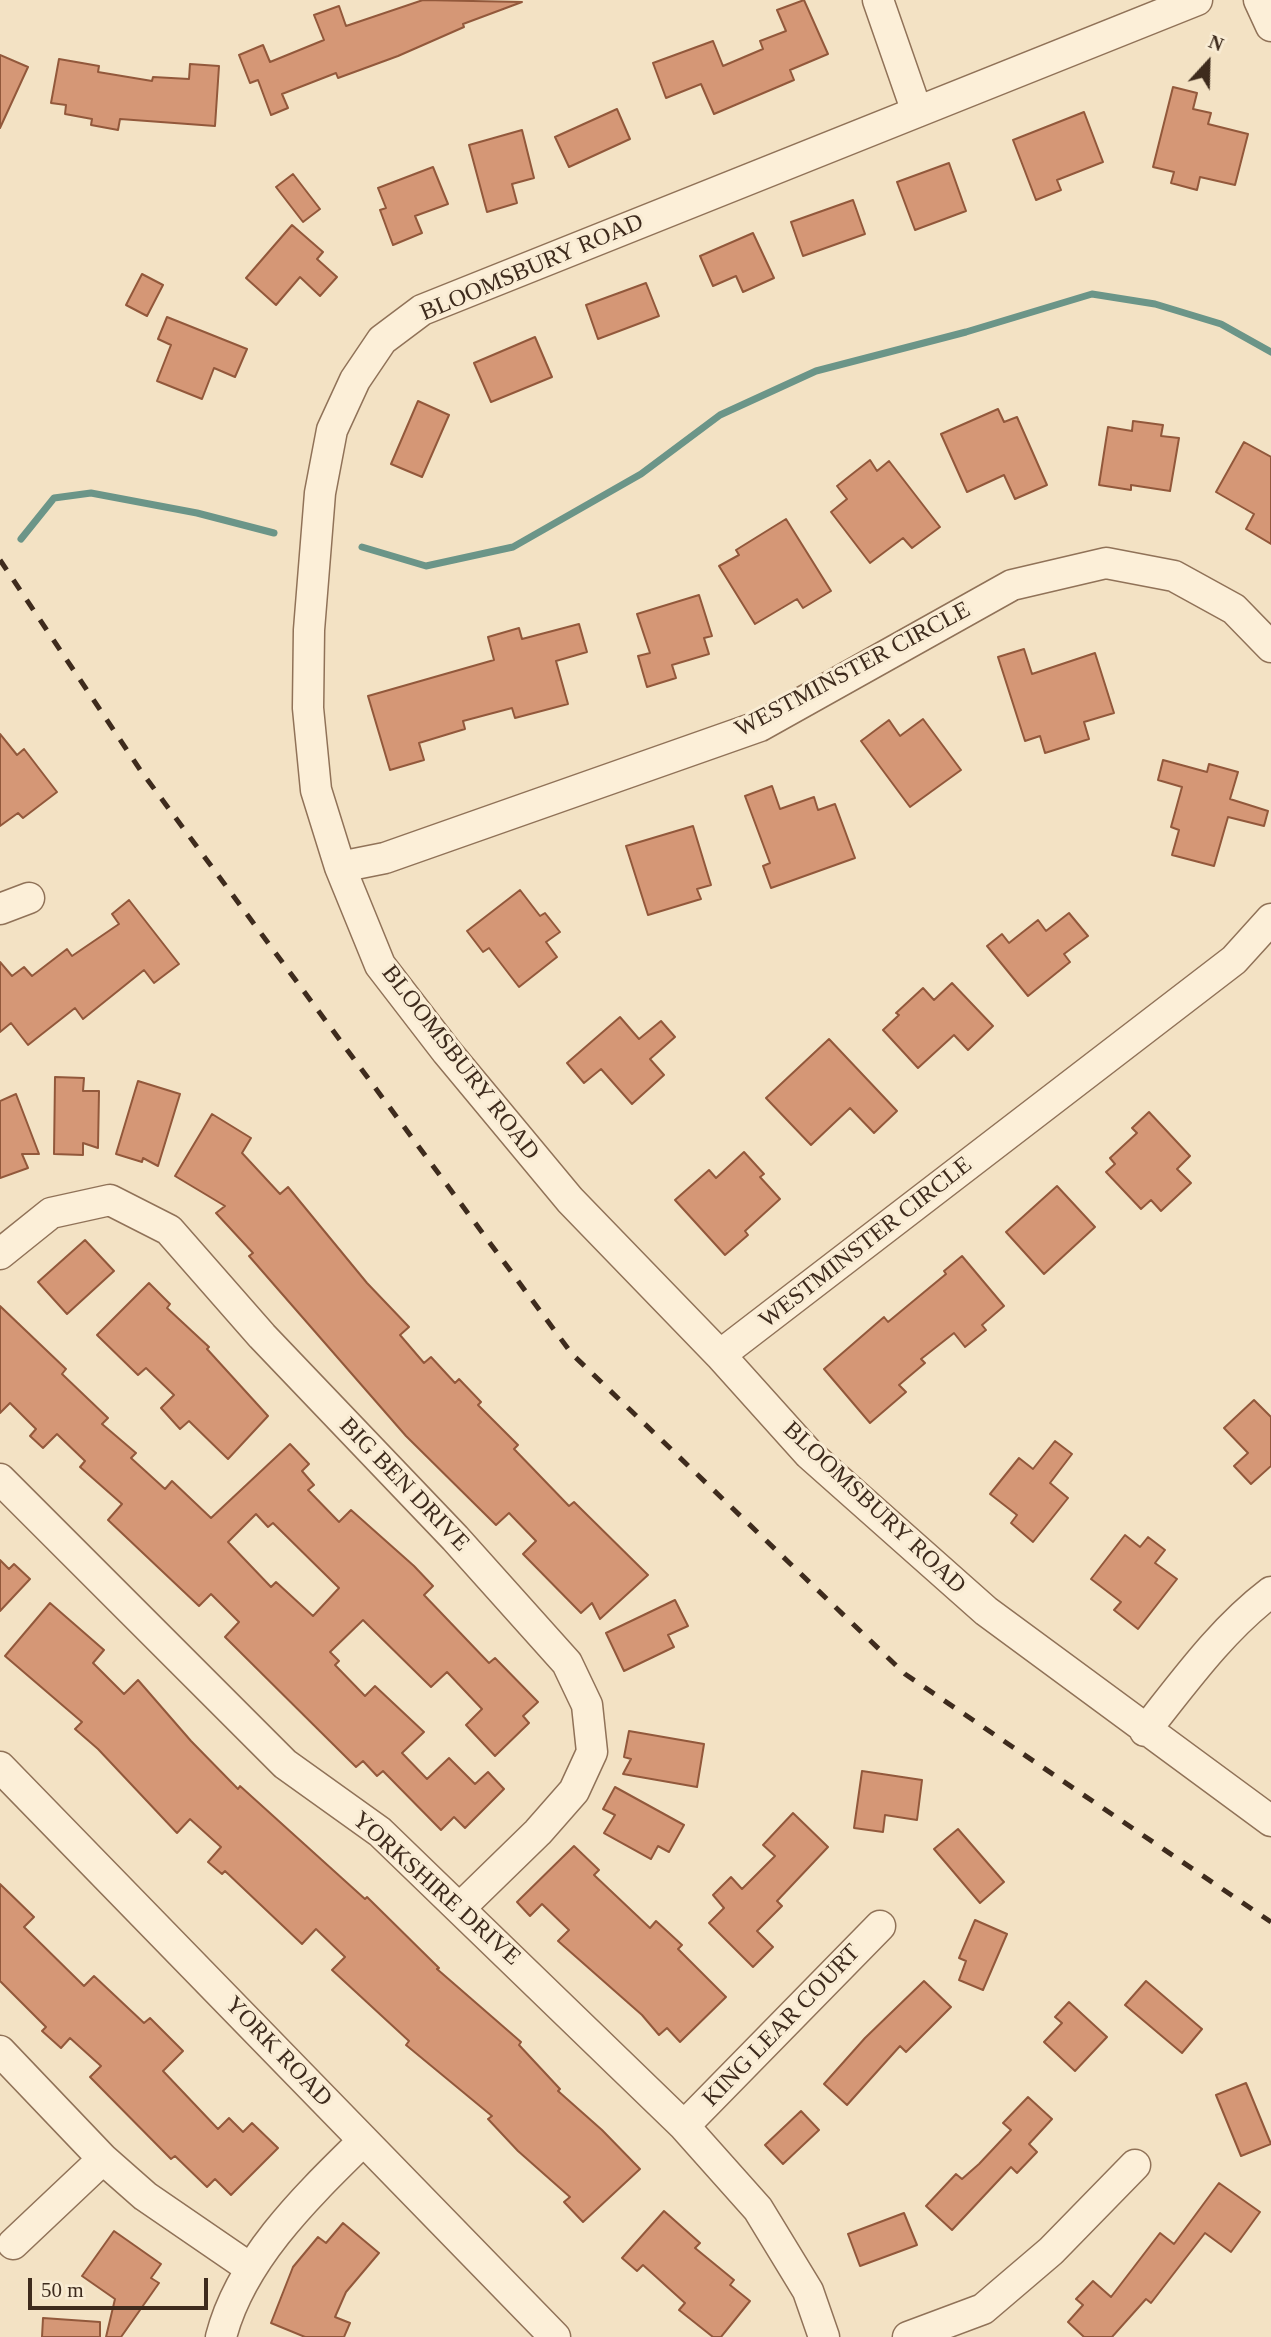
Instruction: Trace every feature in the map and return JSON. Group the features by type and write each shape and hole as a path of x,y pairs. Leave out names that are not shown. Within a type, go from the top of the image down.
{"street":[{"path":"878,0 917,112"},
{"name":"BLOOMSBURY ROAD","path":"1197,0 422,310 382,340 355,380 332,430 320,493 309,630 308,708 316,790 340,867 380,965 447,1052 570,1200 720,1355 809,1454 975,1602 1145,1731 1271,1821"},
{"path":"1259,0 1271,26"},
{"name":"WESTMINSTER CIRCLE","path":"340,867 385,858 760,726 1012,585 1106,563 1174,576 1234,609 1271,647"},
{"path":"0,909 29,898"},
{"name":"WESTMINSTER CIRCLE","path":"720,1355 1234,960 1271,919"},
{"name":"BIG BEN DRIVE","path":"0,1254 51,1213 110,1200 169,1230 261,1336 455,1538 567,1663 587,1704 592,1752 575,1791 538,1832 461,1907"},
{"name":"YORKSHIRE DRIVE","path":"0,1479 285,1764 380,1832 461,1907 684,2126 758,2209 808,2291 824,2337"},
{"path":"1145,1731 1207,1654 1246,1611 1271,1592"},
{"name":"YORK ROAD","path":"0,1768 555,2337"},
{"name":"KING LEAR COURT","path":"684,2126 880,1926"},
{"path":"0,2051 103,2159 145,2196 250,2268"},
{"path":"221,2337 228,2310 250,2268 324,2179 363,2141"},
{"path":"12,2244 103,2159"},
{"path":"908,2337 983,2309 1044,2258 1135,2165"}],"building":[{"path":"423,0 522,2 463,24 464,27 398,56 338,78 336,73 282,94 288,108 271,115 258,80 250,83 239,55 263,45 270,62 324,40 314,15 339,6 346,26"},
{"path":"804,0 828,54 790,70 794,80 714,114 701,84 666,98 653,63 713,41 723,66 763,49 760,41 786,31 777,10"},
{"path":"0,55 28,67 0,128"},
{"path":"59,59 99,66 98,72 152,81 153,77 189,79 190,64 219,66 215,126 120,119 118,130 91,125 92,119 65,114 66,105 51,103"},
{"path":"1173,87 1197,93 1193,109 1211,113 1208,124 1248,134 1235,185 1200,177 1197,190 1171,183 1174,172 1153,167"},
{"path":"617,109 630,139 569,167 555,137"},
{"path":"1084,112 1103,162 1057,180 1061,190 1036,200 1013,140"},
{"path":"522,130 534,178 512,184 517,203 487,212 469,145"},
{"path":"949,163 966,211 915,230 897,182"},
{"path":"433,167 448,204 415,216 422,233 393,245 380,210 386,208 378,188"},
{"path":"293,174 320,209 303,222 276,187"},
{"path":"853,200 865,234 803,256 791,222"},
{"path":"292,225 323,252 317,259 337,277 320,296 300,277 276,305 246,278"},
{"path":"753,233 774,278 743,292 736,276 713,286 700,256"},
{"path":"142,274 163,285 147,316 126,305"},
{"path":"646,283 659,316 598,339 586,305"},
{"path":"167,317 247,349 235,377 214,368 202,399 157,381 171,345 158,339"},
{"path":"535,337 552,377 491,402 474,363"},
{"path":"418,401 449,415 422,477 391,464"},
{"path":"998,409 1004,422 1017,417 1047,485 1015,499 1004,475 967,492 941,434"},
{"path":"1133,421 1163,425 1161,436 1179,438 1170,491 1131,485 1131,490 1099,485 1108,427 1132,431"},
{"path":"1244,442 1271,457 1271,544 1246,529 1254,514 1216,492"},
{"path":"870,460 877,471 889,461 940,527 912,548 903,538 870,563 831,512 847,499 837,486"},
{"path":"786,519 831,591 803,608 797,599 755,624 719,566 739,555 736,550"},
{"path":"699,595 712,636 704,638 709,654 672,665 676,678 647,687 638,656 650,653 637,614"},
{"path":"579,624 587,652 556,661 568,704 515,718 512,708 463,721 465,729 419,743 424,760 390,770 368,696 494,660 488,637 519,628 522,639"},
{"path":"1024,649 1032,674 1095,653 1114,713 1084,722 1089,739 1045,753 1040,736 1025,741 998,657"},
{"path":"923,719 961,770 910,807 861,741 889,720 900,736"},
{"path":"0,734 17,755 24,749 57,792 23,818 18,813 0,826"},
{"path":"1163,760 1207,772 1209,764 1238,772 1230,799 1268,811 1264,826 1228,817 1214,866 1172,855 1179,830 1171,827 1182,787 1158,780"},
{"path":"772,786 780,809 814,797 818,810 835,804 855,858 771,888 763,866 770,863 745,796"},
{"path":"693,826 711,885 697,889 701,899 648,915 626,846"},
{"path":"520,890 540,916 545,913 560,932 546,942 557,957 519,987 489,948 483,952 467,931"},
{"path":"129,900 179,964 154,983 144,970 83,1019 75,1008 28,1045 11,1023 0,1032 0,962 12,976 24,967 32,976 67,949 72,956 119,924 112,914"},
{"path":"1069,913 1088,936 1064,954 1070,962 1028,996 987,946 1002,934 1009,943 1038,920 1046,931"},
{"path":"952,983 993,1026 968,1050 954,1035 918,1068 883,1030 899,1015 896,1013 923,988 934,1000"},
{"path":"620,1017 639,1039 661,1021 675,1037 650,1059 664,1075 632,1104 601,1069 584,1083 567,1063"},
{"path":"829,1039 897,1111 874,1133 850,1108 811,1145 766,1098"},
{"path":"55,1077 84,1078 83,1091 99,1091 98,1148 83,1143 83,1155 54,1154"},
{"path":"138,1081 180,1094 158,1166 143,1158 142,1162 116,1154"},
{"path":"16,1094 39,1154 22,1154 28,1168 0,1178 0,1101"},
{"path":"1149,1112 1190,1156 1177,1169 1191,1183 1161,1211 1151,1200 1141,1209 1106,1172 1115,1164 1110,1158 1137,1133 1132,1128"},
{"path":"212,1114 251,1138 242,1153 280,1194 288,1187 367,1283 409,1327 400,1335 424,1363 431,1357 455,1383 459,1379 481,1402 478,1405 518,1445 514,1449 569,1506 574,1502 648,1575 600,1619 592,1603 581,1613 523,1554 536,1541 509,1513 496,1525 406,1436 249,1256 253,1253 216,1213 225,1206 175,1176"},
{"path":"744,1152 764,1174 760,1177 780,1199 745,1231 748,1235 725,1255 675,1200 709,1170 716,1178"},
{"path":"1057,1186 1095,1227 1044,1274 1006,1232"},
{"path":"85,1240 114,1271 67,1314 38,1282"},
{"path":"962,1256 1004,1306 982,1325 986,1330 965,1347 954,1333 921,1359 925,1363 899,1385 906,1392 870,1423 824,1369 884,1317 888,1322 946,1274 944,1271"},
{"path":"149,1283 170,1304 167,1308 209,1347 207,1349 268,1416 228,1459 189,1421 180,1429 161,1408 174,1395 146,1368 138,1375 97,1335"},
{"path":"0,1306 66,1369 62,1374 108,1418 102,1424 136,1453 131,1458 165,1489 172,1481 211,1518 290,1444 309,1464 302,1471 314,1485 308,1490 339,1522 351,1510 414,1566 433,1586 424,1595 489,1663 495,1658 538,1702 523,1716 529,1723 495,1756 466,1725 482,1709 447,1672 431,1687 363,1620 330,1652 339,1661 335,1665 365,1696 375,1686 424,1732 402,1753 427,1779 449,1758 475,1784 488,1772 504,1789 465,1828 454,1817 441,1830 383,1771 377,1776 363,1761 356,1767 225,1637 239,1622 211,1594 199,1606 108,1520 122,1504 80,1467 85,1461 57,1434 43,1448 30,1436 36,1429 10,1403 0,1413","holes":["256,1514 268,1527 273,1523 339,1588 313,1616 276,1582 271,1587 228,1542"]},
{"path":"1254,1400 1271,1417 1271,1466 1251,1484 1234,1466 1248,1453 1224,1428"},
{"path":"1055,1441 1072,1454 1050,1483 1068,1498 1033,1542 1011,1523 1017,1515 990,1494 1019,1458 1033,1469"},
{"path":"1125,1535 1140,1547 1148,1537 1165,1550 1155,1563 1177,1579 1138,1629 1114,1610 1121,1602 1091,1579"},
{"path":"0,1560 9,1569 14,1564 30,1579 0,1611"},
{"path":"675,1600 688,1626 668,1635 674,1647 624,1671 606,1633"},
{"path":"50,1603 104,1650 93,1663 124,1694 138,1680 191,1741 238,1789 240,1786 365,1899 367,1897 439,1968 437,1969 521,2042 519,2045 560,2089 558,2091 640,2169 583,2222 564,2202 570,2197 518,2151 488,2119 492,2116 406,2045 409,2041 332,1970 345,1957 316,1929 302,1944 225,1871 222,1874 208,1862 221,1847 190,1819 177,1833 98,1749 75,1729 82,1722 5,1656"},
{"path":"629,1731 704,1744 697,1787 623,1774 631,1759 624,1757"},
{"path":"862,1771 922,1780 917,1820 885,1815 883,1832 854,1828"},
{"path":"615,1787 684,1825 669,1852 658,1846 651,1859 604,1833 615,1815 603,1809"},
{"path":"793,1813 828,1847 777,1901 782,1906 757,1931 773,1947 753,1967 709,1923 724,1908 713,1895 731,1877 742,1889 775,1856 763,1845"},
{"path":"958,1829 1004,1882 980,1903 934,1849"},
{"path":"574,1846 599,1870 594,1875 650,1928 656,1921 682,1945 678,1949 726,1997 680,2042 667,2028 659,2035 642,2015 558,1941 569,1930 542,1904 530,1916 517,1902"},
{"path":"0,1884 34,1917 24,1927 84,1986 94,1976 144,2023 150,2018 183,2051 163,2071 218,2129 229,2118 243,2132 252,2123 278,2148 231,2195 215,2179 207,2187 175,2156 171,2159 90,2077 101,2066 70,2038 61,2048 42,2031 46,2027 0,1981"},
{"path":"975,1920 1007,1934 983,1990 959,1980 966,1961 959,1958"},
{"path":"924,1981 951,2007 906,2052 900,2046 847,2105 824,2084 865,2038"},
{"path":"1146,1981 1202,2029 1182,2053 1125,2005"},
{"path":"1069,2002 1107,2037 1075,2071 1044,2042 1062,2023 1055,2017"},
{"path":"1246,2083 1271,2144 1241,2156 1216,2095"},
{"path":"1028,2097 1052,2119 1029,2144 1037,2152 1017,2173 1011,2167 952,2230 926,2206 956,2174 962,2179 979,2164 1011,2130 1003,2123"},
{"path":"801,2111 819,2130 783,2164 765,2145"},
{"path":"1219,2183 1260,2212 1231,2252 1205,2233 1151,2303 1146,2299 1112,2337 1084,2337 1068,2322 1083,2305 1076,2299 1093,2281 1111,2297 1160,2233 1174,2244"},
{"path":"664,2211 700,2243 695,2248 734,2280 730,2285 750,2301 721,2337 713,2337 679,2310 685,2303 643,2265 637,2271 622,2258"},
{"path":"904,2213 917,2245 860,2266 848,2234"},
{"path":"343,2223 379,2253 346,2292 335,2317 350,2323 344,2337 305,2337 271,2323 293,2267 318,2237 326,2243"},
{"path":"114,2231 161,2264 151,2278 159,2283 121,2337 106,2337 115,2299 82,2276"},
{"path":"43,2318 100,2322 100,2337 42,2337"}],"waterway":[{"path":"362,547 426,566 513,547 641,474 720,415 816,371 966,332 1092,294 1155,304 1221,324 1271,352"},
{"path":"21,539 54,498 91,493 197,513 274,533"}],"railway":[{"path":"0,560 141,771 572,1354 905,1674 1271,1922"}]}
